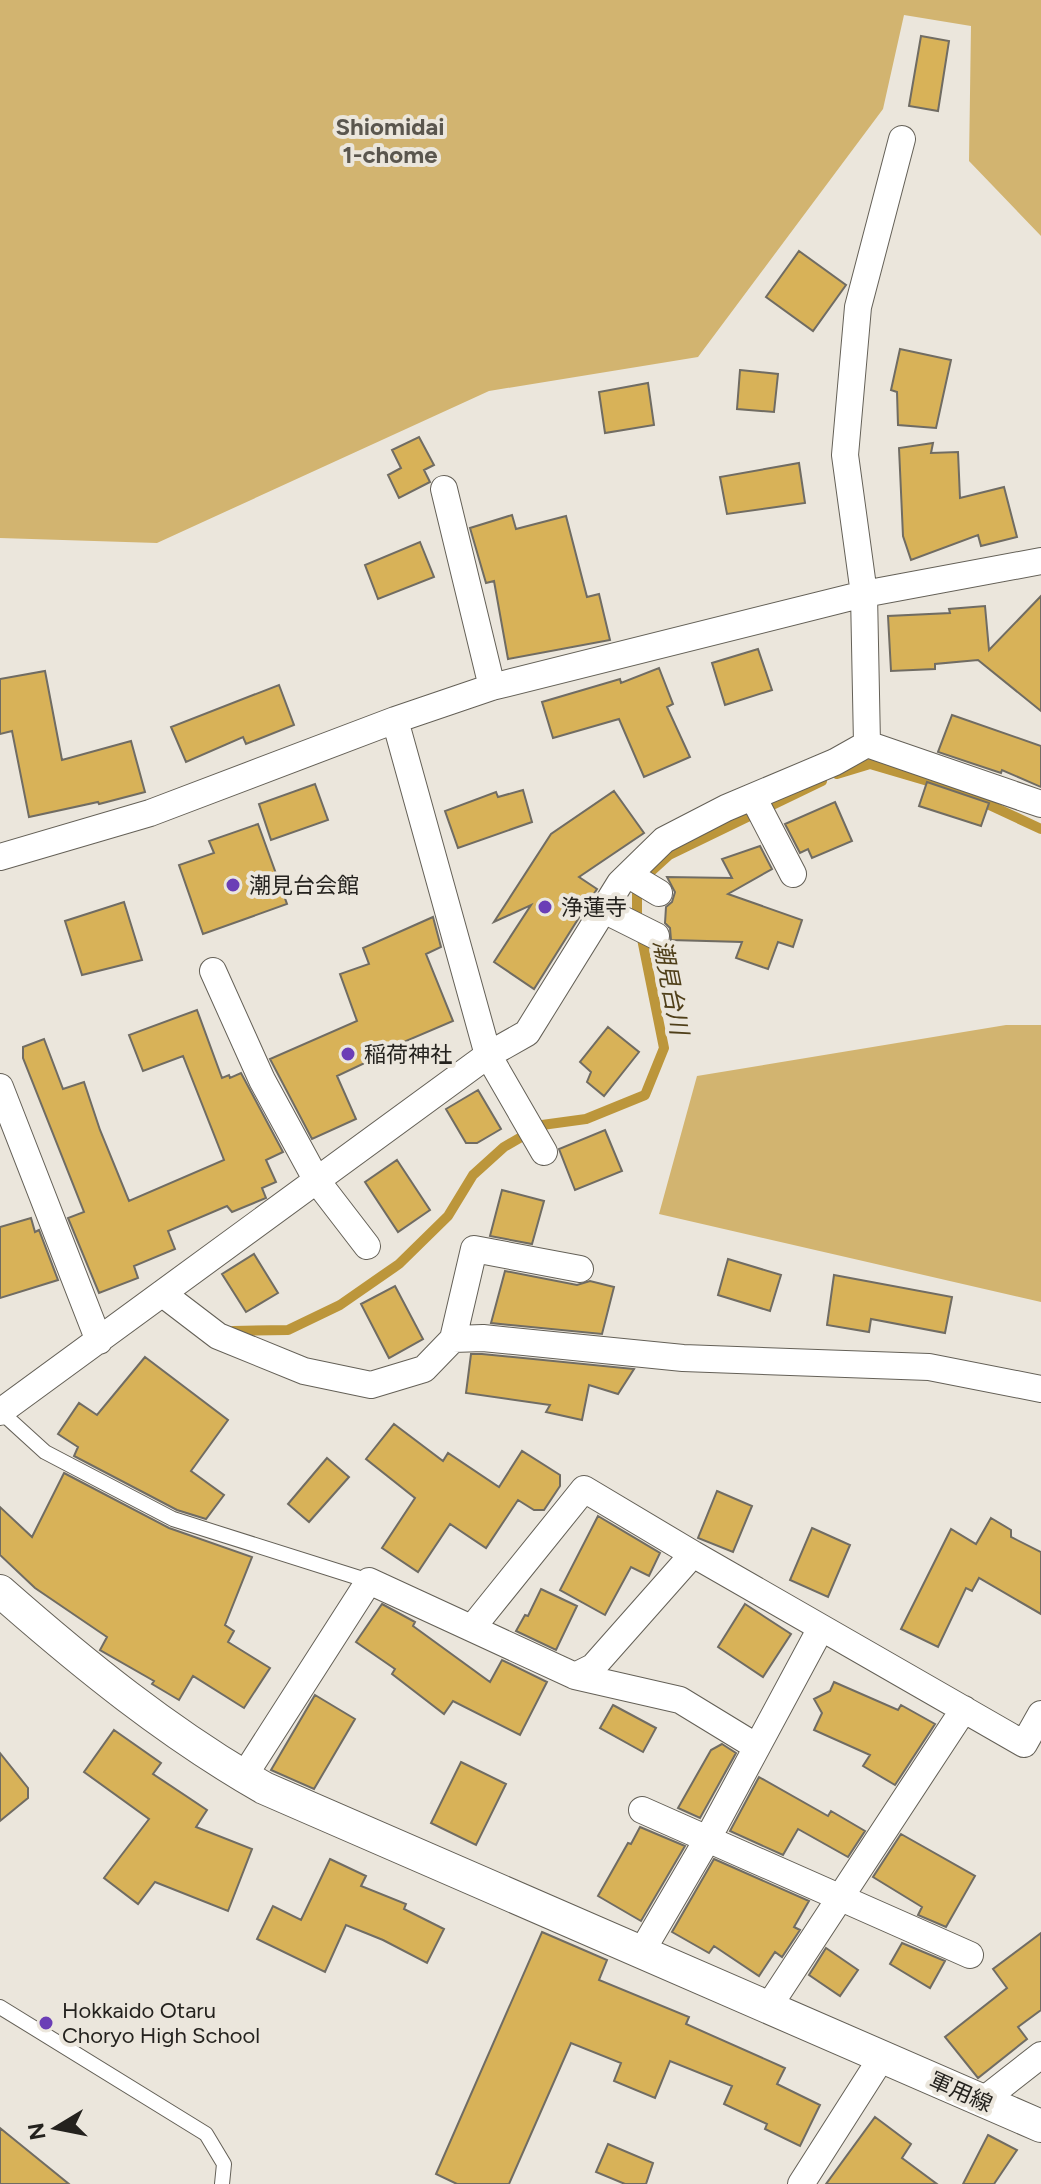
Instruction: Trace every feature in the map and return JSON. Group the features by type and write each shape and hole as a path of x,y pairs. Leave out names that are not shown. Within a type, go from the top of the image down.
{"street":[{"path":"867,744 864,594 845,455 858,307 902,139"},
{"path":"444,489 492,687"},
{"path":"0,857 150,813 395,720 492,687 864,594 1041,561"},
{"path":"395,720 488,1055 535,1138"},
{"path":"0,1412 488,1055 527,1033 620,883 641,882 664,840 758,805 867,744 1041,804"},
{"path":"758,805 793,874"},
{"path":"604,910 644,930"},
{"path":"213,971 262,1080 317,1181 367,1246"},
{"path":"0,1087 99,1341"},
{"path":"163,1294 218,1336 304,1371 371,1385 424,1369 453,1339 474,1249 580,1269"},
{"path":"453,1339 483,1338 683,1358 929,1367 1041,1389"},
{"path":"472,1628 584,1489 1024,1744 1041,1714"},
{"path":"575,1676 593,1667 693,1554"},
{"path":"244,1776 369,1581 575,1676 680,1700 757,1747"},
{"name":"軍用線","path":"0,1591 154,1718 204,1753 264,1788 1041,2126"},
{"path":"642,1951 707,1840 821,1628"},
{"path":"769,2006 964,1709"},
{"path":"642,1810 970,1955"},
{"path":"981,2102 1041,2055"},
{"path":"801,2184 882,2057"}],"lane":[{"path":"0,1412 45,1452 173,1519 369,1581"},
{"path":"0,2007 206,2134 224,2164 222,2184"}],"shaded area":[{"path":"0,0 1041,0 1041,236 969,161 971,26 904,15 883,109 698,357 489,391 157,543 0,538"},
{"path":"1006,1025 1041,1025 1041,1302 659,1214 697,1076"}],"building":[{"path":"921,36 949,41 938,111 909,106"},
{"path":"799,251 846,285 813,331 766,297"},
{"path":"900,349 951,360 936,428 898,425 897,392 891,390"},
{"path":"740,370 778,374 774,412 737,409"},
{"path":"648,383 654,425 605,433 599,392"},
{"path":"419,437 434,465 424,470 430,482 399,498 388,475 401,468 392,450"},
{"path":"933,443 931,453 958,452 960,498 1004,487 1017,537 981,546 978,535 911,560 903,536 899,448"},
{"path":"799,463 805,503 727,514 720,477"},
{"path":"512,515 516,529 566,516 587,597 599,594 610,640 508,659 494,581 486,583 470,528"},
{"path":"420,542 434,577 378,599 365,565"},
{"path":"1041,596 1041,711 978,660 935,664 935,669 891,671 888,616 950,613 949,609 985,606 989,650"},
{"path":"758,649 772,690 725,705 712,663"},
{"path":"659,668 673,704 667,707 690,757 644,777 619,719 553,738 542,702 620,679 621,683"},
{"path":"45,671 62,760 131,741 145,792 29,817 12,731 0,734 0,679"},
{"path":"279,685 294,725 246,744 243,737 186,762 171,727"},
{"path":"952,715 1041,746 1041,787 1002,770 1001,773 938,752"},
{"path":"927,782 989,803 981,826 919,806"},
{"path":"315,784 328,820 271,840 259,804"},
{"path":"523,790 532,822 458,848 445,811 496,792 498,797"},
{"name":"浄蓮寺","path":"614,791 644,833 579,877 597,889 534,989 494,962 531,905 494,922 551,834"},
{"path":"835,802 852,841 812,858 808,849 800,853 785,824"},
{"name":"潮見台会館","path":"258,824 287,904 203,934 179,865 214,853 209,841"},
{"path":"760,846 772,869 728,894 802,920 793,947 778,942 768,969 736,958 742,942 671,940 670,928 665,923 666,907 672,902 675,892 667,877 732,878 722,859"},
{"path":"124,902 142,960 82,975 65,921"},
{"path":"433,917 441,947 426,954 453,1021 366,1058 367,1062 337,1076 356,1119 312,1139 270,1059 357,1021 340,974 369,964 363,948"},
{"path":"197,1010 222,1078 241,1073 283,1152 266,1160 276,1182 262,1188 266,1198 232,1212 227,1206 168,1231 175,1249 134,1266 138,1278 99,1293 68,1218 84,1212 23,1058 23,1047 44,1039 63,1089 84,1082 129,1201 224,1160 183,1056 143,1071 129,1035"},
{"path":"608,1027 639,1052 604,1096 587,1082 591,1072 580,1062"},
{"path":"478,1090 501,1129 477,1143 466,1143 446,1109"},
{"path":"605,1130 622,1171 575,1190 559,1149"},
{"path":"397,1160 430,1210 398,1232 365,1182"},
{"path":"502,1190 544,1201 532,1244 490,1236"},
{"path":"31,1218 35,1232 39,1230 58,1280 0,1298 0,1227"},
{"path":"254,1254 278,1293 246,1312 222,1274"},
{"path":"728,1259 781,1275 770,1311 718,1295"},
{"path":"505,1271 577,1285 590,1281 614,1287 602,1334 491,1323"},
{"path":"834,1275 952,1297 945,1333 871,1319 869,1332 827,1325"},
{"path":"395,1286 423,1339 389,1358 361,1304"},
{"path":"471,1354 634,1369 618,1394 589,1385 582,1420 546,1412 550,1405 466,1393"},
{"path":"145,1357 228,1420 191,1471 224,1495 206,1519 177,1510 74,1456 78,1447 58,1434 79,1403 97,1415"},
{"path":"394,1424 443,1461 448,1453 499,1487 522,1451 560,1475 560,1486 544,1510 534,1510 518,1500 486,1548 450,1524 418,1572 382,1548 415,1498 366,1459"},
{"path":"327,1458 349,1477 309,1522 288,1504"},
{"path":"64,1473 169,1528 252,1557 225,1625 234,1631 228,1642 270,1668 244,1708 193,1676 179,1700 152,1684 154,1681 100,1650 107,1637 35,1588 0,1555 0,1507 32,1537"},
{"path":"717,1491 752,1506 733,1552 698,1538"},
{"path":"598,1516 660,1553 649,1576 631,1567 605,1615 560,1590"},
{"path":"991,1518 1011,1530 1011,1537 1041,1552 1041,1614 979,1578 972,1591 966,1588 938,1647 901,1629 951,1529 976,1544"},
{"path":"812,1528 850,1545 828,1597 790,1580"},
{"path":"541,1589 577,1606 556,1650 516,1631 525,1615 528,1616"},
{"path":"382,1604 415,1622 413,1626 490,1682 502,1660 547,1682 520,1735 453,1701 444,1714 392,1674 395,1669 356,1642"},
{"path":"745,1604 791,1634 763,1677 718,1647"},
{"path":"834,1682 898,1710 901,1705 935,1724 895,1785 863,1766 870,1755 814,1730 822,1713 814,1699 830,1691"},
{"path":"315,1695 355,1719 314,1789 271,1770"},
{"path":"613,1705 656,1728 643,1752 600,1728"},
{"path":"114,1730 161,1763 153,1774 207,1810 196,1827 252,1849 228,1911 155,1882 138,1904 104,1878 149,1819 84,1772"},
{"path":"722,1744 736,1753 700,1818 678,1808 711,1750"},
{"path":"0,1753 28,1788 28,1798 0,1821"},
{"path":"461,1762 506,1784 476,1845 431,1823"},
{"path":"759,1777 828,1816 831,1811 865,1831 848,1857 798,1829 783,1855 730,1831"},
{"path":"640,1827 685,1846 641,1921 598,1896"},
{"path":"901,1834 975,1876 946,1927 918,1915 922,1907 873,1877"},
{"path":"330,1859 366,1876 361,1886 406,1904 404,1909 444,1929 427,1963 346,1925 325,1972 257,1939 273,1906 301,1920"},
{"path":"714,1859 809,1901 794,1927 800,1930 782,1957 775,1952 759,1976 714,1946 709,1953 672,1932"},
{"path":"542,1932 607,1960 599,1980 689,2017 686,2024 785,2068 777,2084 820,2105 800,2146 765,2129 767,2124 724,2104 732,2086 670,2061 655,2098 614,2081 621,2063 571,2043 509,2184 457,2184 436,2174"},
{"path":"1041,1933 1041,2010 1018,2027 1027,2039 978,2078 945,2037 1007,1988 993,1969"},
{"path":"902,1943 945,1961 930,1988 890,1964"},
{"path":"826,1948 858,1970 840,1996 809,1975"},
{"path":"875,2117 911,2144 902,2158 937,2184 826,2184"},
{"path":"0,2128 69,2184 0,2184"},
{"path":"988,2135 1017,2150 994,2184 963,2184"},
{"path":"608,2144 653,2163 646,2184 625,2184 596,2172"}],"waterway":[{"name":"潮見台川","path":"837,774 870,764 955,789 1041,829"},
{"name":"潮見台川","path":"233,1331 288,1330 340,1305 399,1264 448,1216 473,1175 504,1147 542,1125 586,1119 645,1095 664,1048 637,914 637,884 669,855 822,781"}],"place":[{"name":"潮見台会館","path":"233,885"},
{"name":"浄蓮寺","path":"545,907"},
{"name":"稲荷神社","path":"348,1054"},
{"name":"Hokkaido Otaru Choryo High School","path":"46,2023"}],"district":[{"name":"Shiomidai 1-chome","path":"390,140"}]}
